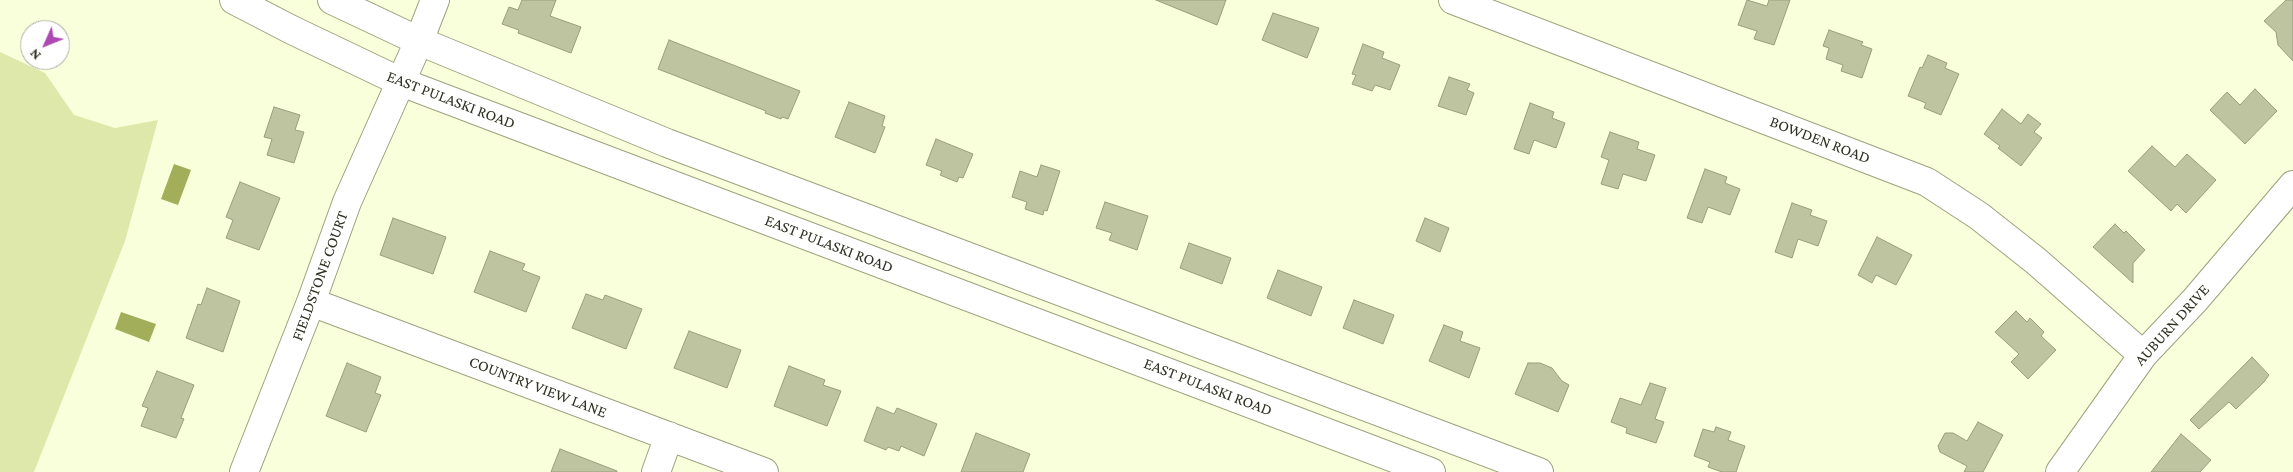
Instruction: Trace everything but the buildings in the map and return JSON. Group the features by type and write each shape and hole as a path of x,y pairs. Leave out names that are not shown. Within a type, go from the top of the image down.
{"street":[{"name":"EAST PULASKI ROAD","path":"234,0 401,82 1431,472"},
{"path":"332,0 419,41 667,143 1539,472"},
{"name":"FIELDSTONE COURT","path":"244,472 311,302 347,202 419,41 435,0"},
{"name":"BOWDEN ROAD","path":"1453,0 1927,182 1979,216 2022,250 2143,355"},
{"name":"AUBURN DRIVE","path":"2060,472 2143,355 2195,300 2293,185"},
{"name":"COUNTRY VIEW LANE","path":"311,302 764,472"},
{"path":"656,472 669,436"}],"shaded area":[{"path":"0,52 20,61 20,70 39,70 45,73 74,115 115,128 158,120 125,241 34,472 0,472"},
{"path":"174,164 191,170 178,205 161,199"},
{"path":"121,312 156,324 149,342 115,329"}]}
